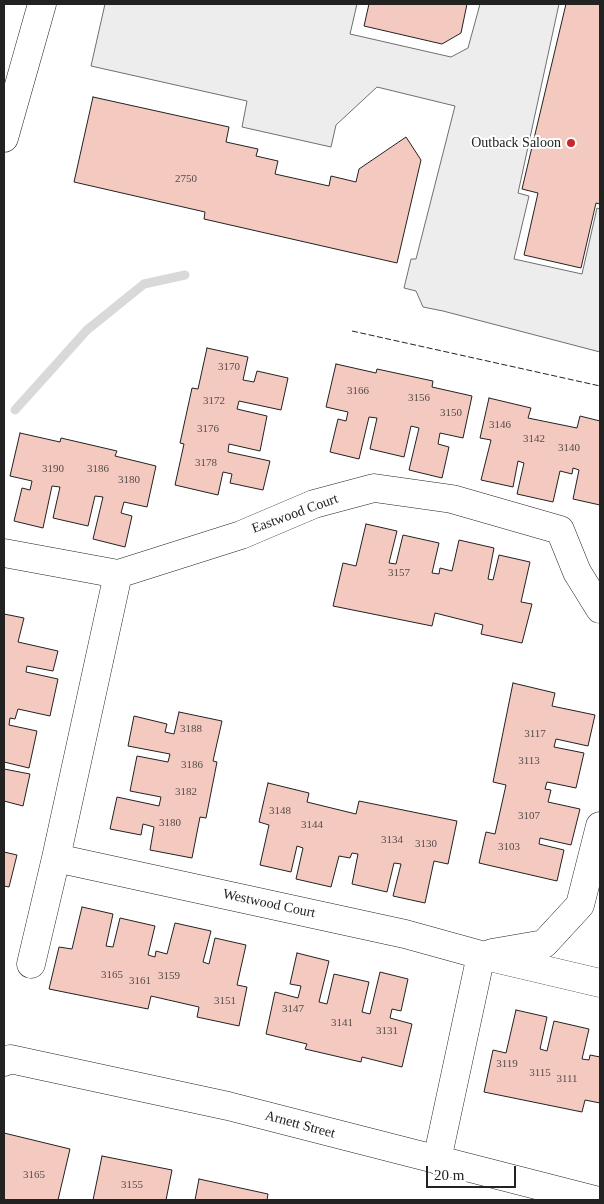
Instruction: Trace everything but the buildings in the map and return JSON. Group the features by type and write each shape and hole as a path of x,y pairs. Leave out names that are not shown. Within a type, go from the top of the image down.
{"street":[{"path":"4,138 42,4"},
{"name":"Eastwood Court","path":"4,553 118,574 241,535 314,504 374,488 452,498 560,530 577,572 600,609"},
{"path":"30,964 56,858 118,574"},
{"path":"437,1160 481,956 544,944 580,905 600,826"},
{"name":"Westwood Court","path":"56,858 405,934 481,956 600,983"},
{"name":"Arnett Street","path":"4,1062 10,1059 228,1106 595,1200"}],"shaded area":[{"path":"105,4 357,4 350,34 451,57 468,48 480,4 559,4 518,193 529,196 514,259 582,274 597,208 600,209 600,352 423,307 416,291 404,288 411,259 416,259 455,106 377,87 336,125 331,147 242,127 247,101 91,66"}],"waterway":[{"path":"15,410 87,330 144,284 185,275"}],"fence":[{"path":"352,331 600,386"}],"place":[{"name":"Outback Saloon","path":"571,143"}]}
